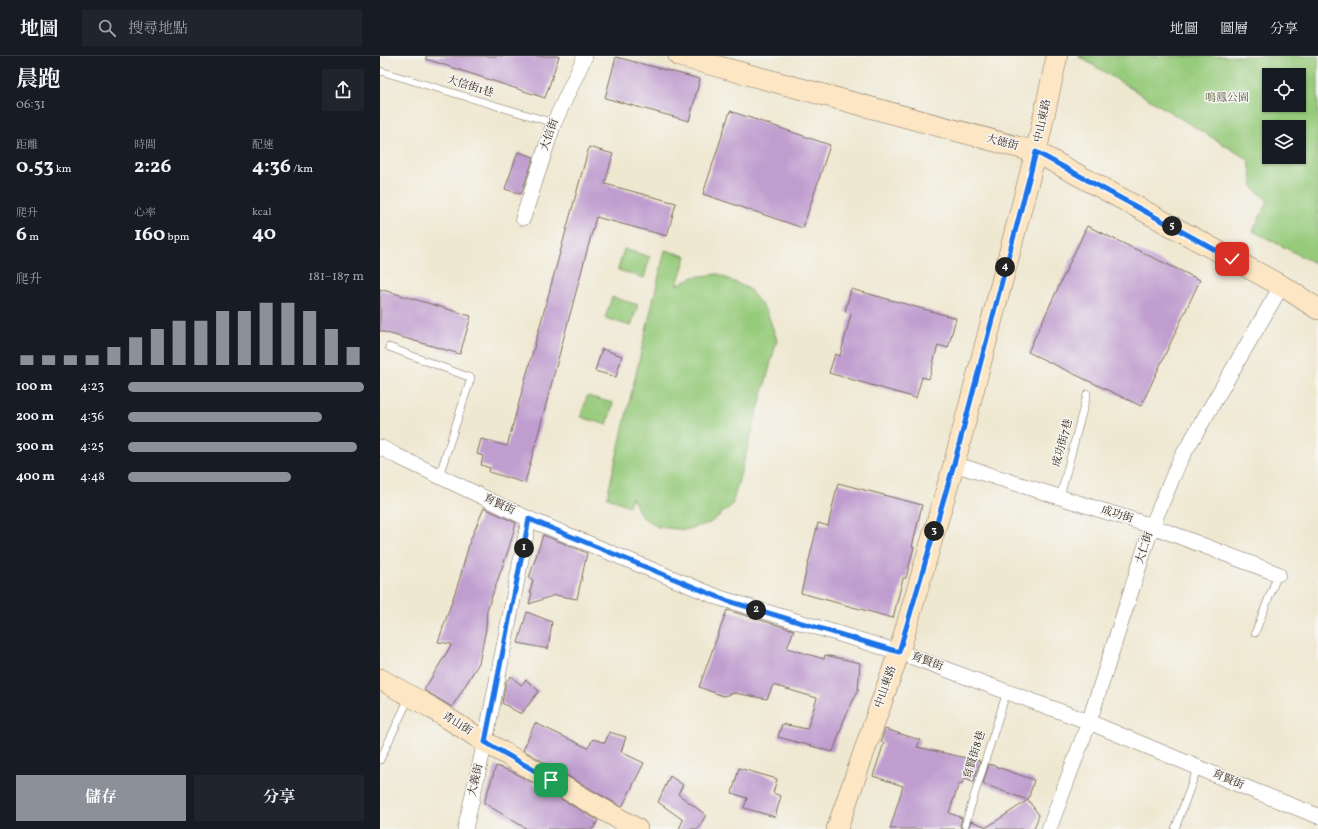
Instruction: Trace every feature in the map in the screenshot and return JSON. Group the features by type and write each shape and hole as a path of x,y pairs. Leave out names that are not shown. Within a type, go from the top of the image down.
{"street":[{"name":"大信街","path":"523,218 554,123 585,56"},
{"name":"大德街","path":"679,56 1036,152 1282,285 1318,309"},
{"name":"中山東路","path":"837,829 899,652 954,464 1036,152 1057,56"},
{"name":"大仁街","path":"1049,829 1089,722 1152,526 1180,460 1282,285"},
{"name":"育賢街","path":"380,446 397,456 529,519 728,601 899,652 1089,722 1318,816"},
{"name":"成功街","path":"954,464 1152,526 1278,574"},
{"name":"大義街","path":"465,829 485,742 529,519"},
{"name":"青山街","path":"380,679 430,707 485,742 632,828"}],"lane":[{"name":"大信街1巷","path":"380,71 554,123"},
{"path":"389,347 471,378 439,476"},
{"name":"成功街7巷","path":"1060,497 1087,394"},
{"path":"1255,633 1278,574"},
{"name":"育賢街8巷","path":"965,825 1007,692"},
{"path":"380,760 410,696"},
{"path":"1175,829 1198,767"}],"green space":[{"name":"鳴鳳公園","path":"1078,56 1318,56 1318,265 1253,231 1268,201 1253,188 1249,160"},
{"path":"624,249 650,257 644,278 618,270"},
{"path":"665,250 686,256 677,285 693,277 718,274 749,289 767,312 777,340 732,505 710,523 685,530 658,527 641,516 632,497 629,506 607,497"},
{"path":"612,297 638,305 631,326 605,318"},
{"path":"587,396 613,403 607,425 581,417"}],"building":[{"path":"426,56 559,56 545,98 426,59"},
{"path":"616,57 700,79 689,121 605,98"},
{"path":"730,111 830,145 803,228 703,194"},
{"path":"589,147 613,154 605,184 676,203 667,236 596,217 525,483 489,472 490,468 481,465 483,456 477,454 481,439 507,446"},
{"path":"518,152 534,157 521,194 505,189"},
{"path":"1087,226 1200,280 1141,406 1028,352"},
{"path":"380,289 471,316 460,354 380,331"},
{"path":"851,289 956,318 948,348 938,345 929,379 922,377 916,398 829,373 835,354 840,356 851,314 845,312"},
{"path":"602,349 622,356 616,377 595,371"},
{"path":"838,483 922,505 912,547 914,547 906,578 903,578 893,618 801,593 818,523 828,526"},
{"path":"484,508 516,523 509,548 487,610 486,629 479,663 452,707 424,690 452,644 438,642 459,581 470,541"},
{"path":"543,535 587,553 577,599 555,595 529,604 533,580 529,578"},
{"path":"727,610 794,630 787,648 824,659 825,655 860,663 858,690 844,720 833,752 778,737 782,724 807,729 817,698 773,685 767,699 735,693 723,696 699,687"},
{"path":"527,612 552,622 548,649 518,643"},
{"path":"511,676 521,685 526,680 539,691 521,714 502,703 506,682"},
{"path":"535,723 588,748 593,739 605,743 609,732 626,737 621,752 644,763 622,807 523,750"},
{"path":"885,729 920,740 917,747 980,761 974,781 964,778 962,784 959,783 949,813 962,818 960,826 962,829 890,829 903,786 873,776 884,743 881,742"},
{"path":"989,764 1034,780 1028,800 983,784"},
{"path":"496,766 513,772 598,820 593,829 527,829 484,803"},
{"path":"739,768 777,779 773,793 781,796 775,817 744,808 747,798 732,793"},
{"path":"670,776 683,785 678,794 706,815 698,829 679,829 683,820 658,802"},
{"path":"1028,800 1039,815 1034,829 968,829 971,821 987,827"}],"route":[{"path":"551,780 485,742 529,519 728,601 899,652 954,464 1036,152 1232,259"}]}
